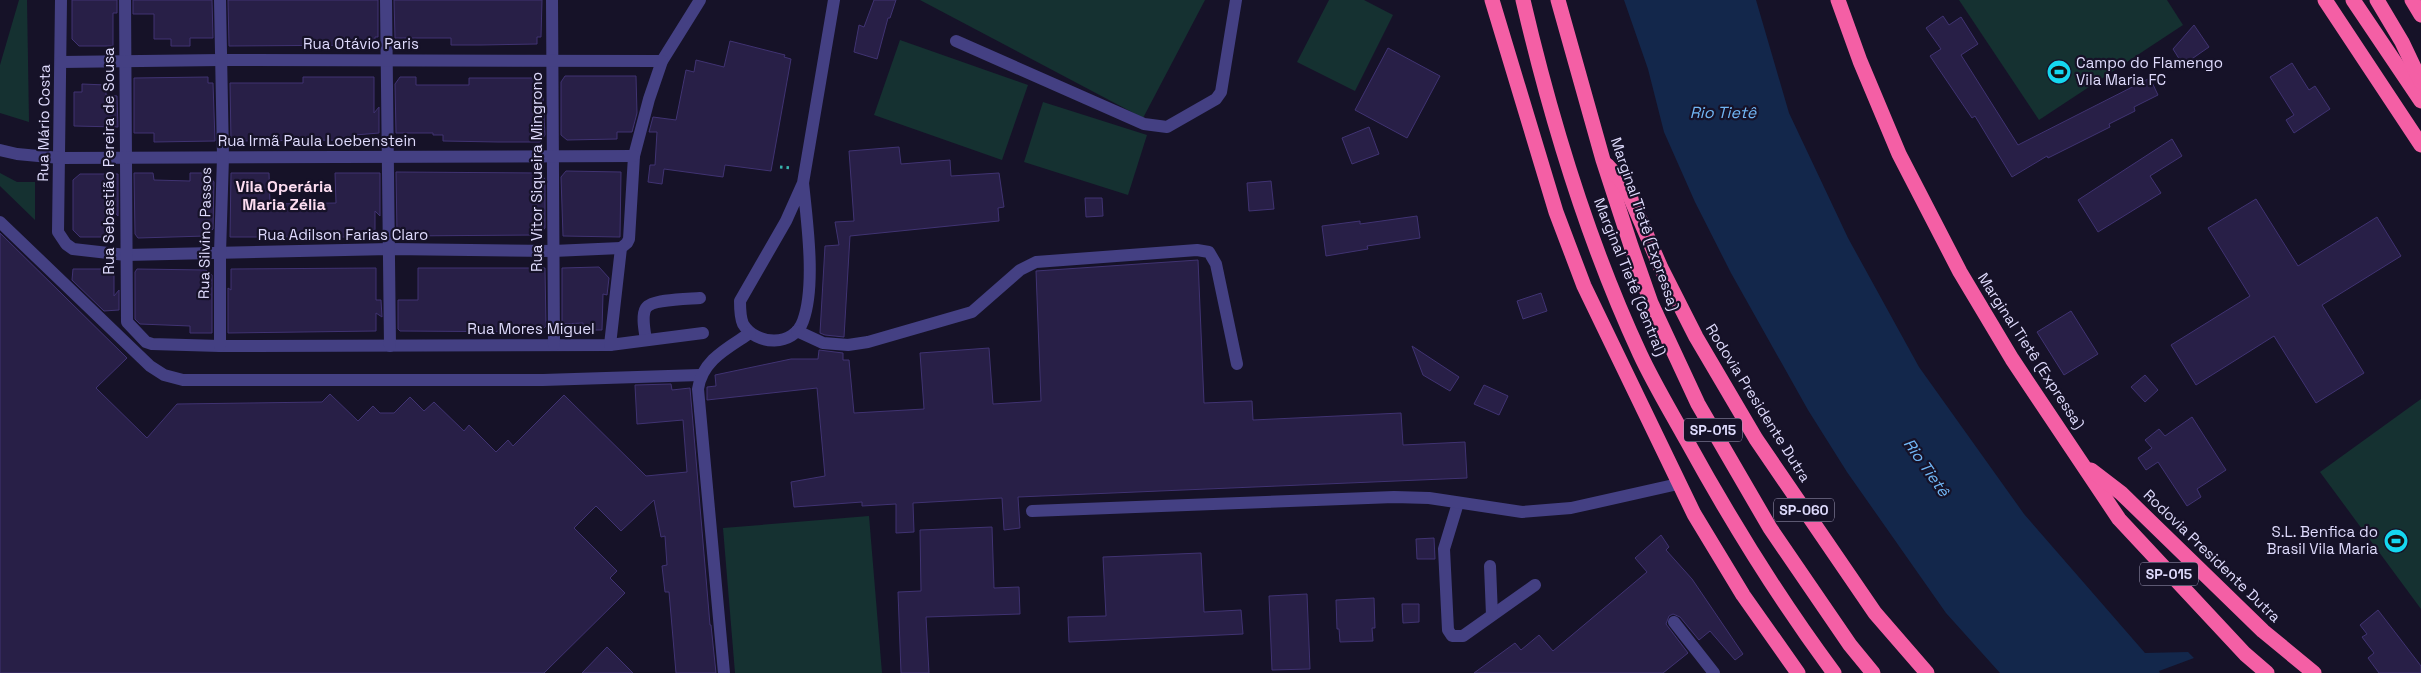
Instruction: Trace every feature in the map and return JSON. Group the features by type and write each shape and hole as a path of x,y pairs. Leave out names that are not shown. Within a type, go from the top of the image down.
{"highway":[{"path":"1492,0 1556,212 1584,286 1678,484 1743,595 1798,673"},
{"name":"Marginal Tietê (Central)","path":"1523,0 1561,141 1596,245 1641,355 1720,502 1802,630 1834,673"},
{"name":"Marginal Tietê (Expressa)","path":"1558,0 1603,160 1651,303 1698,404 1770,528 1850,645 1874,673"},
{"name":"Marginal Tietê (Expressa)","path":"1838,0 1860,61 1899,154 1960,272 2012,359 2126,526 2244,654 2268,673"},
{"path":"2325,0 2421,145"},
{"path":"2353,0 2421,101"},
{"path":"2377,0 2402,42 2421,82"},
{"path":"2412,0 2421,15"},
{"name":"Rodovia Presidente Dutra","path":"1603,160 1625,185 1662,268 1696,337 1756,439 1832,553 1875,613 1926,673"},
{"name":"Rodovia Presidente Dutra","path":"2083,465 2121,493 2263,631 2314,673"}],"street":[{"name":"Rua Mário Costa","path":"61,0 58,232 66,244"},
{"name":"Rua Sebastião Pereira de Sousa","path":"125,0 127,322"},
{"name":"Rua Silvino Passos","path":"220,0 223,157 220,346"},
{"path":"386,0 390,346"},
{"name":"Rua Vitor Siqueira Mingrono","path":"552,0 554,345"},
{"name":"Rua Mores Miguel","path":"127,322 148,343 220,346 610,345 621,248 627,244 629,238 634,156 662,61 700,0"},
{"path":"803,183 786,221 740,301 740,313 743,324 750,333 765,340 776,341 787,338 797,331 802,323 808,292 803,183 834,0"},
{"path":"956,40 1115,113 1144,124 1167,127 1216,99 1221,92 1236,0"},
{"name":"Rua Otávio Paris","path":"61,62 221,60 662,61"},
{"name":"Rua Irmã Paula Loebenstein","path":"0,150 17,154 60,158 634,156"},
{"path":"0,222 150,366 164,375 183,380 543,380 700,375"},
{"name":"Rua Adilson Farias Claro","path":"66,244 82,251 126,255 390,249 553,251 621,248"},
{"path":"797,331 823,343 848,345 868,342 972,312 1020,270 1036,262 1197,250 1208,252 1216,264 1237,364"},
{"path":"646,340 644,315 646,308 653,303 700,298"},
{"path":"610,345 703,333"},
{"path":"724,673 698,389 700,375 719,354 750,333"},
{"path":"1032,511 1394,497 1429,498 1522,512 1571,508 1678,484"},
{"path":"1458,503 1444,550 1448,630 1452,636 1463,636 1535,585"},
{"path":"1490,566 1492,616"},
{"path":"1674,622 1714,673"}],"green space":[{"path":"19,0 27,0 29,122 0,113 0,65"},
{"path":"920,0 1205,0 1143,118"},
{"path":"1329,0 1364,0 1393,15 1355,91 1297,62"},
{"name":"Campo do Flamengo Vila Maria FC","path":"1959,0 2167,0 2183,25 2039,120"},
{"path":"900,40 1028,85 1002,160 874,115"},
{"path":"1043,102 1147,135 1128,195 1024,162"},
{"path":"0,173 17,182 35,182 35,220 0,186"},
{"name":"S.L. Benfica do Brasil Vila Maria","path":"2421,399 2421,609 2320,472"},
{"path":"869,516 882,673 735,673 723,528"}],"water":[{"name":"Rio Tietê","path":"1624,0 1756,0 1789,113 1848,238 1919,367 2024,514 2145,653 2188,652 2194,658 2159,671 2160,673 2000,673 1946,613 1847,472 1808,410 1731,273 1695,202 1664,132 1648,69"}],"building":[{"path":"72,0 117,0 117,13 113,13 113,46 79,46 72,39"},
{"path":"133,0 212,0 213,38 190,38 190,46 171,46 171,39 154,39 154,14 133,14"},
{"path":"228,0 378,0 378,37 375,37 375,45 229,46"},
{"path":"394,0 542,0 541,37 537,37 537,44 481,45 451,45 451,38 395,38"},
{"path":"874,0 896,0 890,18 888,18 877,59 854,52 859,25 864,27"},
{"path":"1943,16 1949,25 1961,17 1978,44 1961,55 2018,145 2150,78 2158,95 2134,107 2135,111 2109,124 2110,127 2048,158 2047,156 2012,177 1975,116 1972,118 1930,56 1941,49 1926,28"},
{"path":"2194,25 2209,47 2183,65 2173,49"},
{"path":"730,41 785,55 784,57 791,59 771,171 725,165 723,177 664,169 662,184 648,182 650,165 655,165 657,132 649,132 653,117 676,120 686,70 694,72 696,60 724,67"},
{"path":"1388,48 1440,76 1407,138 1355,110"},
{"path":"2292,63 2309,90 2315,86 2330,109 2294,133 2286,120 2294,115 2270,77"},
{"path":"565,76 636,76 637,113 632,132 617,132 617,139 567,140 561,135 561,82"},
{"path":"208,77 208,83 213,83 215,141 154,142 154,133 134,133 134,78"},
{"path":"303,77 374,77 374,113 379,107 379,133 355,135 355,140 231,141 230,83 303,83"},
{"path":"400,77 416,77 416,85 469,85 469,78 542,78 545,135 540,142 498,142 443,141 443,135 433,135 433,133 396,133 395,84"},
{"path":"82,84 106,85 106,95 117,96 118,127 74,126 74,92 82,92"},
{"path":"1369,127 1379,154 1352,164 1342,138"},
{"path":"2172,139 2182,156 2150,176 2161,193 2098,232 2078,200"},
{"path":"899,147 901,164 950,160 951,176 999,173 1004,207 998,208 999,221 850,236 844,337 820,333 825,246 839,245 835,222 854,221 849,151"},
{"path":"566,171 621,172 620,237 563,236 561,177"},
{"path":"396,172 540,173 545,179 545,228 539,235 400,236 397,233"},
{"path":"134,173 153,173 154,180 190,181 190,173 207,173 214,182 213,229 206,236 138,238 135,234"},
{"path":"231,173 269,173 270,204 336,203 335,173 380,173 380,216 375,211 375,237 230,237"},
{"path":"80,174 118,174 118,216 113,210 113,237 80,237 73,230 73,180"},
{"path":"1271,181 1274,209 1249,211 1247,183"},
{"path":"1085,198 1102,198 1103,216 1086,217"},
{"path":"2256,199 2298,266 2377,217 2401,256 2322,305 2364,373 2316,403 2274,336 2196,385 2171,345 2250,296 2208,228"},
{"path":"1417,216 1420,238 1367,246 1368,249 1326,256 1322,226 1360,221 1360,224"},
{"path":"0,233 127,358 96,388 147,438 177,404 322,402 330,394 358,421 373,406 380,413 394,413 410,397 424,411 434,402 464,431 469,425 496,452 508,440 513,446 564,395 646,476 687,472 683,420 637,424 635,385 671,384 672,390 690,388 710,625 716,673 676,673 669,592 665,592 662,566 667,565 665,536 661,537 654,500 621,531 596,506 574,528 617,571 610,578 625,593 544,673 0,673"},
{"path":"1198,260 1204,403 1252,401 1253,420 1401,413 1403,445 1465,442 1467,478 1018,497 1020,528 1004,530 1002,498 913,503 914,532 896,533 896,504 862,506 862,502 794,507 791,482 825,476 817,388 707,400 707,387 716,386 715,375 791,359 818,359 819,350 843,353 843,360 849,360 854,413 924,409 920,353 989,348 993,404 1041,401 1036,271"},
{"path":"599,267 609,278 607,295 603,294 602,330 583,330 583,323 562,324 562,268"},
{"path":"376,268 376,300 381,300 382,317 376,313 376,331 228,333 228,288 231,290 231,269"},
{"path":"418,268 545,268 546,326 540,332 400,331 398,329 398,300 418,300"},
{"path":"73,269 114,269 114,296 119,290 119,310 104,311 72,280"},
{"path":"137,269 206,270 212,275 212,333 190,333 190,326 140,324 135,319 135,272"},
{"path":"1541,293 1547,311 1523,319 1517,301"},
{"path":"2071,311 2098,354 2064,375 2037,332"},
{"path":"1412,346 1459,377 1450,391 1423,375"},
{"path":"2145,375 2158,390 2145,402 2131,387"},
{"path":"1484,385 1508,396 1499,415 1474,404"},
{"path":"2192,417 2226,470 2197,489 2201,497 2187,506 2158,462 2146,470 2138,458 2152,448 2145,440 2159,429 2165,436"},
{"path":"992,527 994,588 1019,587 1020,614 926,617 929,673 901,673 898,592 921,591 920,530"},
{"path":"1661,535 1669,547 1666,550 1692,579 1743,654 1735,660 1710,631 1699,640 1680,617 1673,614 1669,616 1666,624 1688,653 1663,673 1474,673 1515,643 1521,650 1539,635 1553,651 1647,572 1635,558"},
{"path":"1434,538 1435,559 1417,559 1416,539"},
{"path":"1201,553 1204,612 1241,610 1243,634 1069,642 1068,617 1106,616 1103,557"},
{"path":"1307,594 1310,669 1272,670 1269,596"},
{"path":"1374,598 1375,628 1372,628 1373,641 1340,642 1339,629 1337,629 1336,600"},
{"path":"1402,604 1419,604 1419,622 1403,623"},
{"path":"2378,610 2421,666 2421,673 2379,673 2368,658 2374,653 2362,637 2367,634 2360,625"},
{"path":"607,647 633,673 582,673"}],"place":[{"name":"Campo do Flamengo Vila Maria FC","path":"2059,72"},
{"name":"S.L. Benfica do Brasil Vila Maria","path":"2396,541"}],"district":[{"name":"Vila Operária Maria Zélia","path":"284,195"}]}
